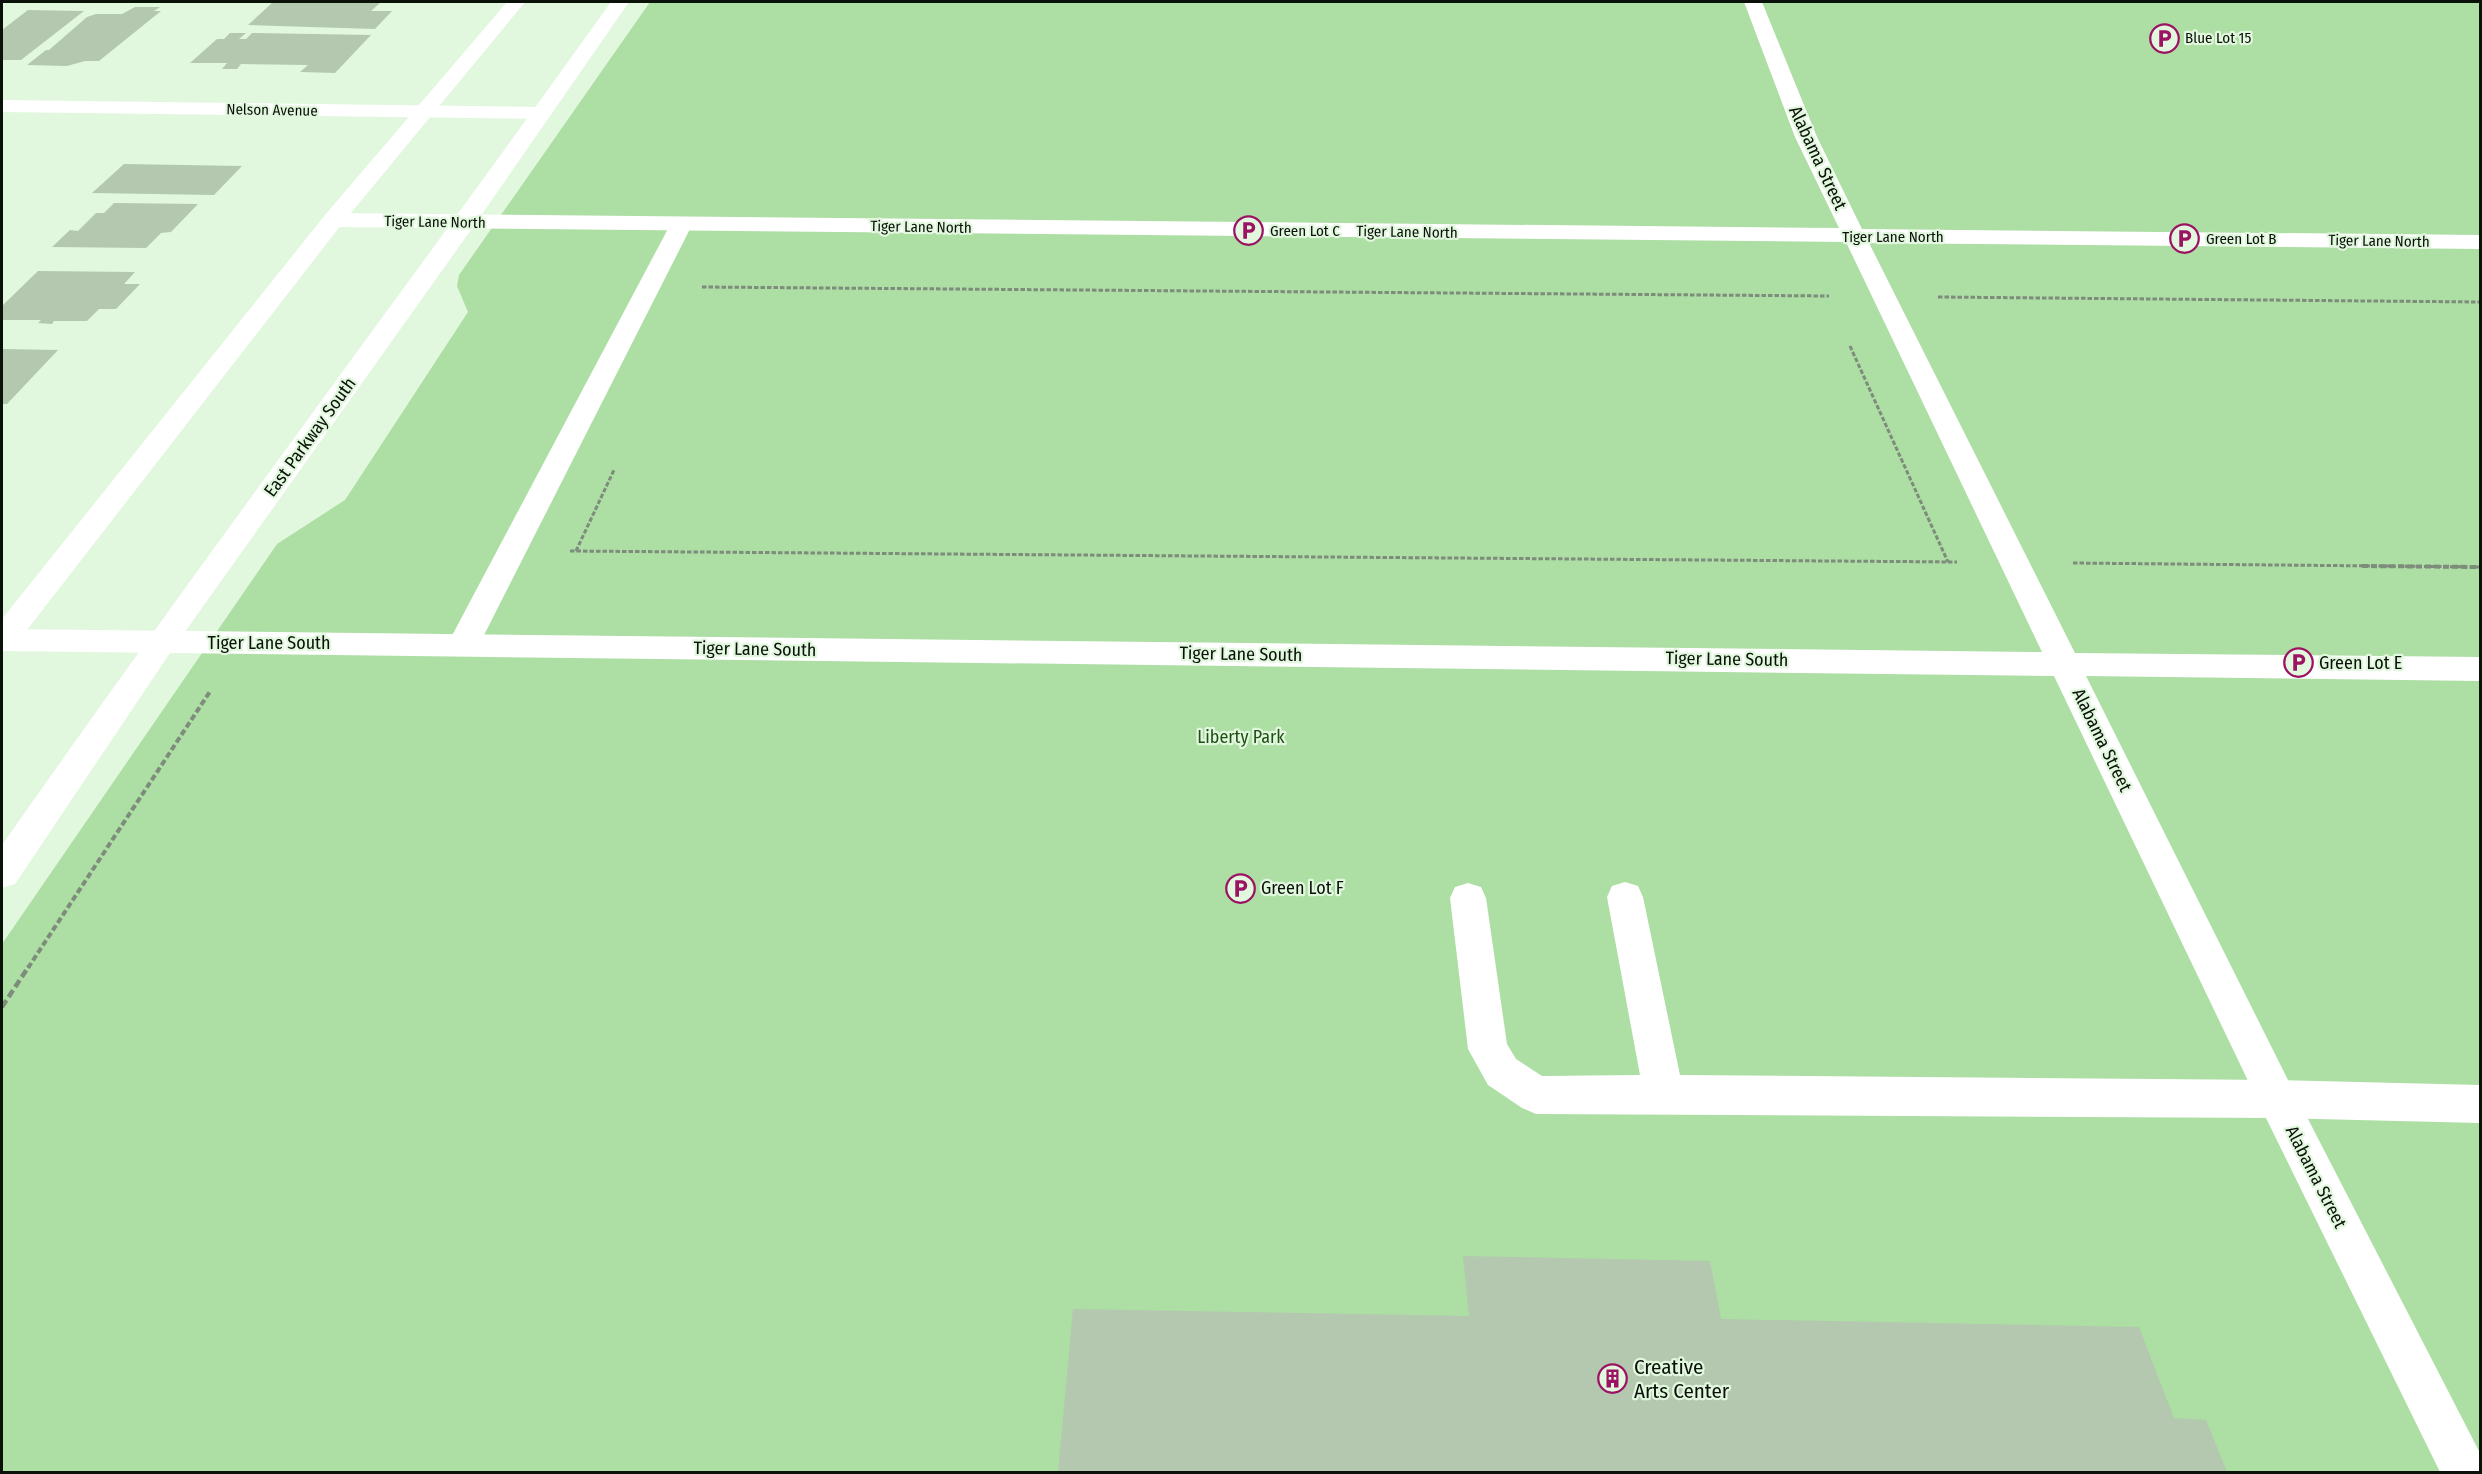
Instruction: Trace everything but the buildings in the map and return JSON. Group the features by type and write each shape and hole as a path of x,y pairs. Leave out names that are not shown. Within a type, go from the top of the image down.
{"street":[{"path":"2,640 333,220 516,2"},
{"name":"East Parkway South","path":"2,873 161,642 465,222 620,2"},
{"name":"Alabama Street","path":"1753,2 1806,137 2277,1099 2465,1473"},
{"name":"Nelson Avenue","path":"2,106 542,113"},
{"name":"Tiger Lane North","path":"333,220 2481,242"},
{"path":"463,645 681,225"},
{"name":"Tiger Lane South","path":"2,640 2481,669"},
{"path":"1625,897 1664,1094"},
{"path":"1468,898 1488,1049 1502,1072 1536,1095 2277,1099 2481,1104"}],"path":[{"path":"649,287 2481,302"},
{"path":"1827,296 1832,307"},
{"path":"1847,339 1948,562"},
{"path":"566,551 2481,567"},
{"path":"2,1007 215,685"}],"green space":[{"name":"Liberty Park","path":"650,2 2480,2 2480,1472 2,1472 2,944 277,544 345,500 468,312 457,286 459,275"}],"place":[{"name":"Blue Lot 15","path":"2164,38"},
{"name":"Green Lot C","path":"1249,231"},
{"name":"Green Lot B","path":"2185,239"},
{"name":"Green Lot E","path":"2298,663"},
{"name":"Green Lot F","path":"1240,888"},
{"name":"Creative Arts Center","path":"1613,1379"}]}
